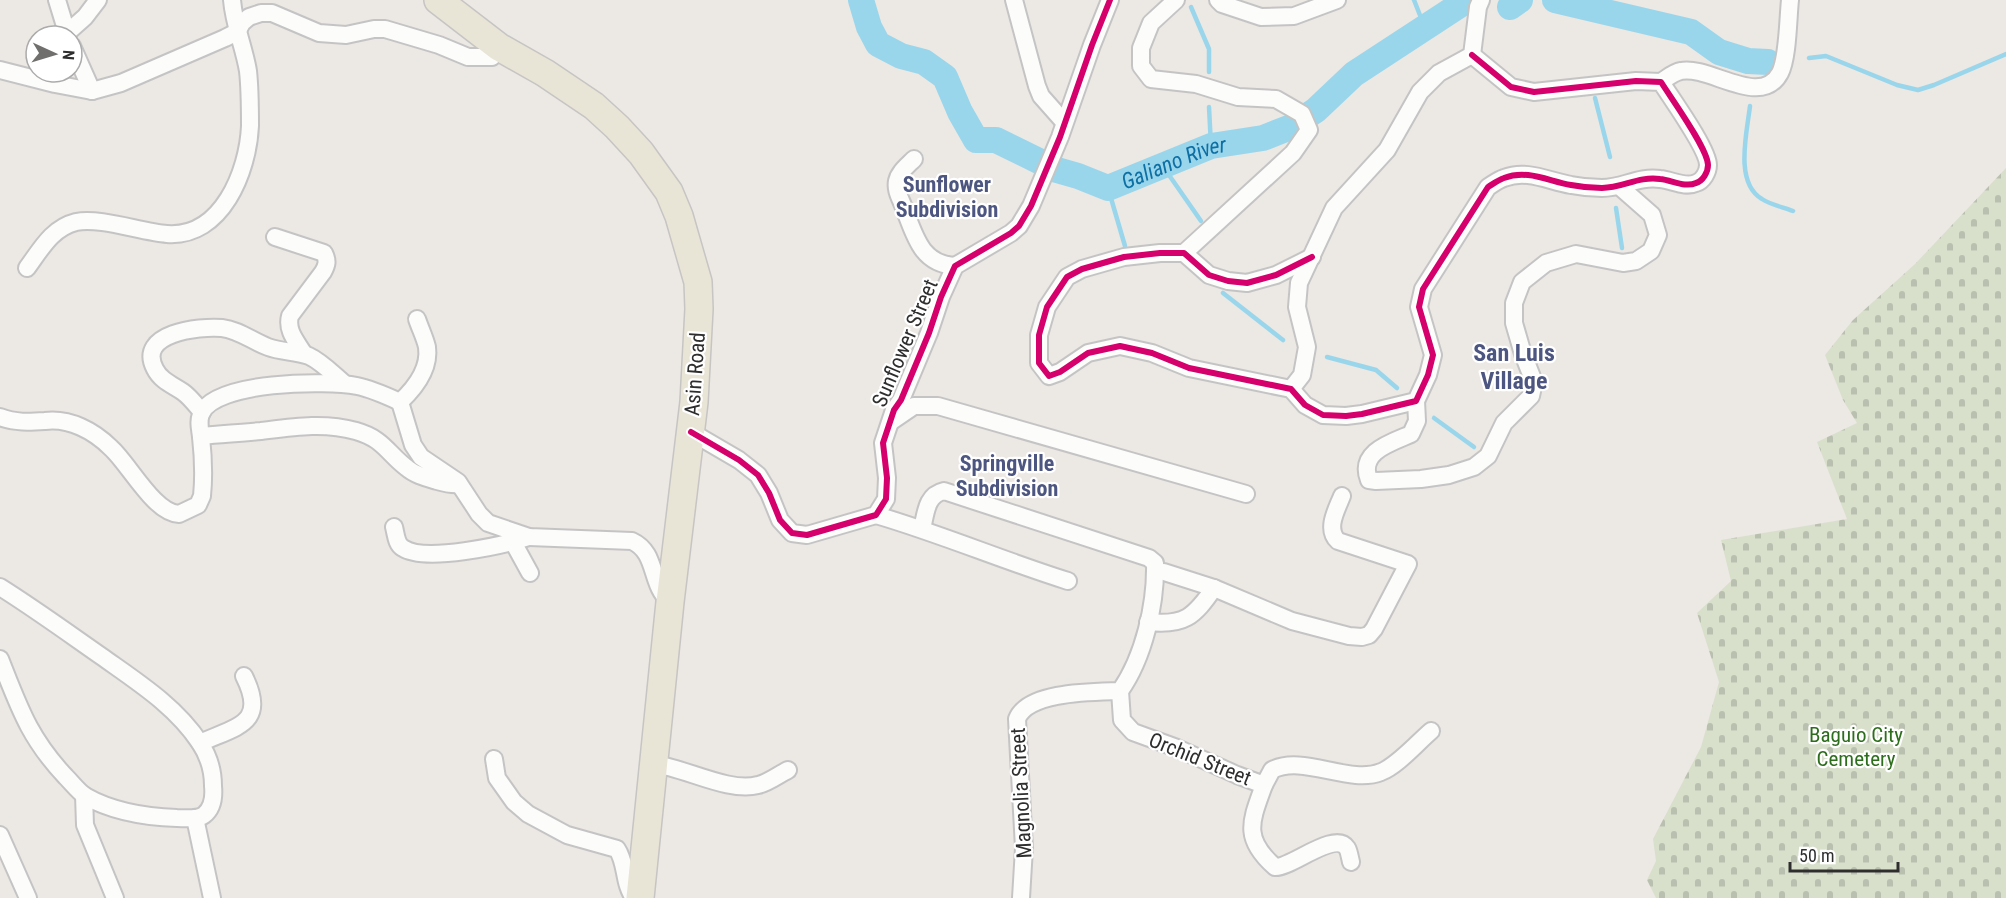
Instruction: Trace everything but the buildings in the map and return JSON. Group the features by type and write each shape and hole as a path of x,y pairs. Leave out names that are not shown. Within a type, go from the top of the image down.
{"main road":[{"name":"Asin Road","path":"438,0 500,47 545,73 594,106 641,153 669,192 679,216 698,282 699,309 691,432 670,602 640,898"}],"street":[{"path":"57,0 65,24"},
{"path":"79,24 98,0"},
{"path":"27,268 50,236 59,229 78,222 168,234 195,230 217,212 230,197 246,154 250,128 248,71 237,32 232,0"},
{"path":"1014,0 1036,86 1062,130"},
{"name":"Sunflower Street","path":"876,515 886,498 887,478 883,442 889,423 917,363 955,266 1011,233 1019,226 1031,206 1110,0"},
{"path":"1176,0 1151,23 1141,48 1141,66 1151,79 1196,84 1238,98 1276,99 1302,114 1308,130 1293,153 1184,253"},
{"path":"1218,0 1222,4 1261,16 1294,16 1337,0"},
{"path":"1472,54 1478,7 1481,0"},
{"path":"1472,54 1511,87 1534,92 1636,81 1661,82 1682,70 1700,72 1742,86 1760,87 1771,84 1780,74 1784,62 1790,0"},
{"path":"0,70 92,91 121,83 237,32 249,17 261,13 272,13 319,33 346,35 385,29 439,45 468,57 492,57 500,47"},
{"path":"1291,388 1302,375 1307,348 1297,307 1299,283 1334,208 1387,150 1420,93 1439,73 1472,54"},
{"path":"84,73 92,91"},
{"path":"1619,186 1652,215 1658,235 1651,251 1636,261 1623,263 1576,254 1546,263 1522,282 1514,303 1514,323 1534,382 1531,396 1504,423 1488,456 1474,467 1449,475 1421,479 1369,480 1365,470 1366,463 1372,454 1411,434 1417,422 1416,401 1428,375 1432,355 1419,307 1423,289 1488,188 1503,178 1519,174 1541,176 1570,185 1603,188 1619,186 1634,180 1659,178 1682,184 1696,183 1705,176 1708,164 1703,150 1661,82"},
{"path":"914,159 898,178 897,193 916,239 924,252 944,266 955,266"},
{"path":"275,237 314,248 324,253 327,258 323,272 290,316 288,322 289,330 304,354"},
{"path":"1312,257 1276,275 1247,283 1228,281 1209,275 1184,253 1124,257 1082,269 1068,277 1047,307 1039,335 1039,363 1049,376 1060,372 1088,353 1120,346 1152,353 1189,368 1291,388 1305,405 1323,415 1346,417 1416,401"},
{"path":"400,402 409,394 423,373 426,364 427,346 417,319"},
{"path":"202,412 186,394 159,375 151,356 152,348 170,335 224,328 272,348 304,354 317,361 345,384"},
{"path":"0,417 22,422 69,422 87,430 111,447 145,489 166,510 174,514 185,512 198,505 202,496 199,423 202,412 213,400 248,389 318,382 345,384 400,402"},
{"path":"400,402 413,446 421,457 460,483 488,523 521,539 530,573"},
{"name":"Sunflower Street","path":"889,423 914,406 938,406 1246,494"},
{"path":"201,436 292,426 334,426 357,431 374,438 387,447 408,470 421,476 450,484 460,483"},
{"path":"691,432 739,460 758,475 769,493 780,520 792,533 807,535 876,515 1068,581"},
{"path":"922,529 932,497 944,491 1149,558 1160,568 1292,621 1349,636 1362,637 1369,635 1374,629 1408,564 1338,541 1333,536 1331,529 1342,496"},
{"path":"394,527 398,543 404,549 414,552 474,551 521,539 632,541 644,548 657,585 662,595 670,602"},
{"path":"1120,691 1129,678 1141,650 1160,568"},
{"path":"0,586 130,677 175,712 200,743 212,774 213,800 204,815 195,818 147,817 115,809 84,795 48,758 27,726 0,659"},
{"path":"1148,622 1167,624 1179,622 1193,613 1214,588"},
{"path":"200,743 239,726 253,711 252,692 244,676"},
{"name":"Orchid Street","path":"1120,691 1122,720 1133,732 1264,785 1272,770 1286,765 1354,774 1378,774 1387,770 1431,731"},
{"name":"Magnolia Street","path":"1021,898 1024,848 1017,725 1019,713 1033,703 1050,698 1089,692 1120,691"},
{"path":"494,759 501,784 528,814 567,835 617,849 621,856 629,891 634,898"},
{"path":"653,764 670,765 698,777 747,787 760,785 788,770"},
{"path":"1264,785 1253,815 1251,831 1257,847 1275,867 1290,864 1331,843 1343,844 1347,848 1351,862"},
{"path":"84,795 85,825 115,898"},
{"path":"195,818 212,898"},
{"path":"0,835 28,898"}],"green space":[{"name":"Baguio City Cemetery","path":"2006,168 2006,898 1656,898 1647,880 1656,861 1653,839 1701,747 1719,682 1697,613 1731,581 1721,540 1847,519 1817,442 1857,423 1843,400 1825,355 1853,320 1915,264"}],"waterway":[{"name":"Galiano River","path":"861,0 869,27 878,44 901,56 924,62 945,77 960,112 976,140 996,140 1057,170 1108,188 1211,146 1263,138 1291,127 1316,110 1354,74 1461,4"},
{"path":"1414,0 1425,28"},
{"name":"Galiano River","path":"1510,7 1520,0"},
{"name":"Galiano River","path":"1555,0 1691,32 1719,52 1748,61 1768,62"},
{"name":"Galiano River","path":"1579,6 1586,0"},
{"path":"1191,7 1209,49 1209,72"},
{"path":"1809,58 1826,56 1897,85 1918,90 2006,54"},
{"path":"1595,98 1610,157"},
{"path":"1750,106 1744,156 1748,181 1753,191 1762,199 1793,211"},
{"path":"1209,107 1211,146"},
{"path":"1162,165 1201,221"},
{"path":"1108,188 1125,246"},
{"path":"1616,208 1622,248"},
{"path":"1223,293 1283,340"},
{"path":"1327,357 1376,370 1397,388"},
{"path":"1434,418 1474,447"}],"cycle path":[{"path":"691,432 739,460 758,475 769,493 780,520 792,533 807,535 876,515 886,499 887,478 883,443 894,410 901,400 955,266 1011,233 1019,226 1031,206 1060,137 1110,0"},
{"path":"1312,257 1276,275 1247,283 1228,281 1209,275 1184,253 1124,257 1082,269 1067,277 1047,307 1039,335 1039,363 1049,376 1060,372 1088,353 1120,346 1152,353 1189,368 1291,389 1305,405 1323,415 1362,414 1416,401 1428,375 1433,355 1419,307 1423,289 1488,187 1504,178 1521,175 1594,188 1652,179 1687,185 1699,182 1706,173 1708,165 1702,148 1661,82 1636,81 1534,92 1511,87 1472,55"}],"district":[{"name":"Sunflower Subdivision","path":"947,196"},
{"name":"San Luis Village","path":"1514,367"},
{"name":"Springville Subdivision","path":"1007,476"}]}
